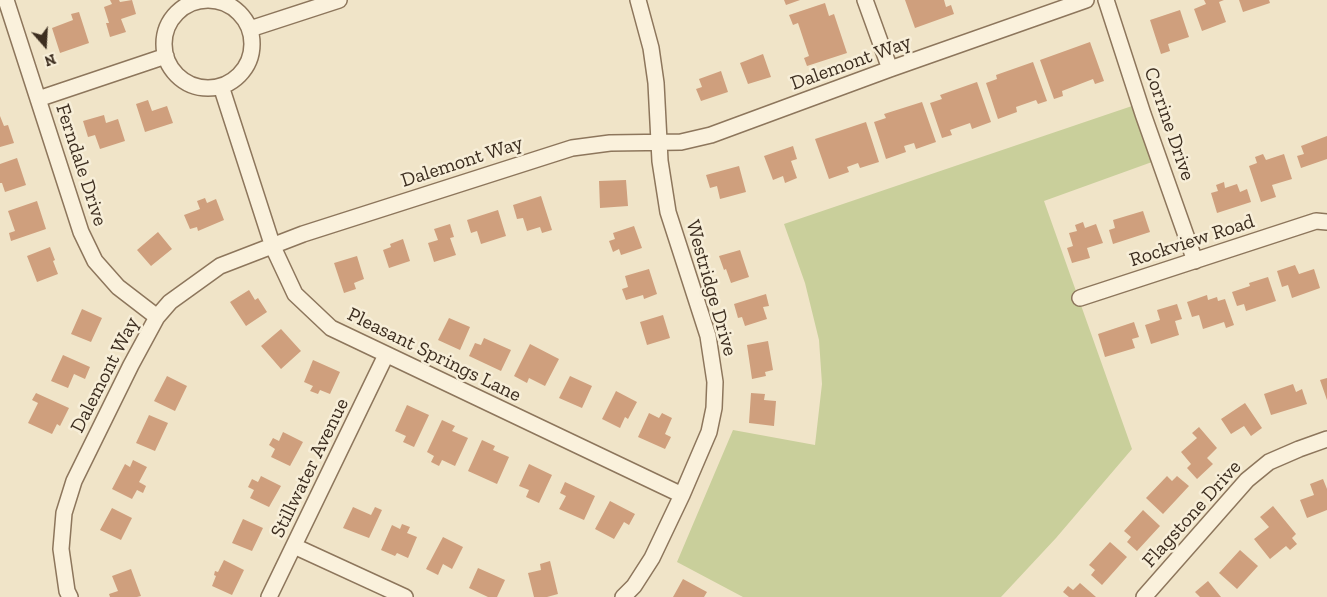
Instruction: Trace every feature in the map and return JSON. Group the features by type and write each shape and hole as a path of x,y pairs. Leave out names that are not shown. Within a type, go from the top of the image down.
{"street":[{"name":"Ferndale Drive","path":"6,0 81,232 95,261 118,287 157,317"},
{"path":"203,0 218,1 231,6 242,16 250,29 253,43 250,57 244,70 234,80 221,86 207,88 193,86 181,79 172,69 166,56 164,43 166,29 181,4 203,0"},
{"path":"250,29 339,0"},
{"name":"Westridge Drive","path":"623,597 634,586 652,558 709,432 714,408 715,382 708,336 668,212 662,177 656,84 651,48 638,0"},
{"path":"864,0 890,69"},
{"name":"Dalemont Way","path":"70,597 67,591 61,550 64,513 74,481 131,365 157,317 170,302 220,266 336,224 572,148 610,144 681,142 730,129 890,69 1086,0"},
{"name":"Corrine Drive","path":"1106,0 1143,114 1195,261"},
{"path":"38,99 166,56"},
{"name":"Pleasant Springs Lane","path":"221,86 273,247 295,294 331,328 682,495"},
{"name":"Rockview Road","path":"1080,298 1321,221"},
{"name":"Stillwater Avenue","path":"269,597 386,355"},
{"name":"Flagstone Drive","path":"1144,597 1247,480 1269,462 1327,439"},
{"path":"294,546 405,597"}],"green space":[{"path":"1132,106 1152,162 1044,201 1132,449 1056,538 1001,597 743,597 677,562 733,430 815,445 822,384 819,340 805,283 784,224"}],"building":[{"path":"110,0 119,0 120,2 132,0 136,14 121,19 126,32 110,37 106,23 109,23 104,7 112,4"},
{"path":"784,0 800,0 786,5"},
{"path":"905,0 944,0 946,7 951,5 954,14 915,28"},
{"path":"1204,0 1224,0 1219,2 1226,22 1202,31 1194,9 1206,4"},
{"path":"1239,0 1269,0 1270,3 1243,12"},
{"path":"825,3 829,16 834,14 847,53 807,66 804,58 809,56 798,23 793,25 789,15"},
{"path":"1180,10 1189,37 1168,44 1170,51 1161,54 1150,20"},
{"path":"79,12 89,43 60,53 52,28 73,20 71,14"},
{"path":"1090,42 1104,81 1095,84 1093,79 1062,91 1063,96 1054,99 1040,60"},
{"path":"763,54 771,77 748,84 740,63"},
{"path":"1033,62 1047,101 1038,104 1036,100 1016,107 1017,112 998,119 986,83 997,79 996,75"},
{"path":"721,71 728,92 701,101 696,89 702,87 699,79"},
{"path":"977,82 991,122 972,129 970,123 950,130 952,135 942,138 930,103 942,99 940,95"},
{"path":"148,100 152,111 167,106 173,123 145,132 136,104"},
{"path":"922,102 936,142 916,149 914,143 904,146 906,152 886,159 874,122 886,118 884,114"},
{"path":"104,115 106,123 118,119 125,141 100,149 95,135 88,137 83,121"},
{"path":"0,116 4,126 8,125 14,143 0,147"},
{"path":"866,122 879,162 860,168 858,163 847,167 849,172 829,179 815,139"},
{"path":"1327,136 1327,159 1301,168 1297,156 1304,154 1301,146"},
{"path":"793,146 797,159 791,161 797,178 785,183 783,176 773,180 764,156"},
{"path":"1263,154 1266,160 1284,154 1292,179 1272,185 1276,197 1261,202 1249,166 1257,163 1255,157"},
{"path":"17,158 26,185 5,192 2,183 0,183 0,164"},
{"path":"739,166 746,192 720,199 717,186 710,188 706,175"},
{"path":"626,180 628,206 600,208 599,181"},
{"path":"1224,182 1225,188 1237,184 1240,192 1247,189 1251,202 1217,213 1211,193 1218,191 1216,185"},
{"path":"541,196 552,230 542,233 540,227 527,231 523,218 517,219 513,205"},
{"path":"205,198 207,203 216,199 224,220 198,231 197,227 190,229 184,215 200,209 197,201"},
{"path":"37,201 46,229 11,241 9,233 15,231 8,211"},
{"path":"498,210 506,236 481,244 477,231 471,233 467,220"},
{"path":"1143,211 1150,232 1113,244 1109,230 1115,228 1113,220"},
{"path":"1083,222 1085,228 1096,224 1103,243 1087,248 1090,258 1072,263 1067,248 1073,246 1069,233 1077,231 1075,225"},
{"path":"450,224 454,237 450,238 456,255 434,262 428,243 438,240 434,229"},
{"path":"634,226 642,248 621,255 619,249 613,252 609,241 615,239 613,233"},
{"path":"158,232 172,249 151,266 137,250"},
{"path":"403,239 410,261 389,268 383,250 391,247 390,244"},
{"path":"50,247 58,274 37,282 27,256"},
{"path":"740,250 749,277 731,283 719,256"},
{"path":"357,256 364,279 354,283 356,289 344,293 334,263"},
{"path":"1295,265 1299,274 1314,269 1320,288 1292,298 1288,285 1282,287 1277,271"},
{"path":"649,269 657,294 644,299 643,295 626,300 622,289 628,287 625,276"},
{"path":"1268,277 1276,301 1246,311 1244,304 1237,306 1232,292 1250,286 1249,283"},
{"path":"249,290 255,300 258,298 267,312 246,326 230,302"},
{"path":"766,294 769,306 763,307 767,319 745,326 742,317 738,318 734,304"},
{"path":"1207,295 1208,300 1217,297 1218,301 1225,299 1234,325 1226,328 1224,322 1203,329 1199,315 1192,317 1187,302"},
{"path":"1177,304 1182,319 1175,321 1179,335 1151,344 1145,325 1160,320 1157,310"},
{"path":"82,309 102,318 91,342 71,334"},
{"path":"663,315 670,338 647,345 640,322"},
{"path":"449,318 470,327 460,350 438,340"},
{"path":"1134,322 1139,337 1132,339 1135,348 1105,357 1098,334"},
{"path":"281,329 301,351 281,369 261,346"},
{"path":"484,338 511,350 501,371 469,356 475,343 481,345"},
{"path":"768,341 773,370 765,372 766,376 752,379 747,345"},
{"path":"530,344 559,359 545,386 529,378 527,383 514,376"},
{"path":"63,355 90,367 85,379 74,374 68,388 51,381"},
{"path":"313,360 340,372 330,394 320,390 318,394 310,391 313,386 304,382"},
{"path":"167,376 187,386 175,411 154,401"},
{"path":"570,376 592,386 582,408 559,398"},
{"path":"1327,378 1327,400 1320,380"},
{"path":"1293,384 1296,392 1302,389 1307,404 1271,415 1264,394"},
{"path":"616,391 637,402 628,419 625,417 620,428 602,419"},
{"path":"36,393 69,408 60,426 57,424 52,434 28,423 38,403 32,400"},
{"path":"751,393 765,394 764,400 776,401 774,426 749,423"},
{"path":"1245,403 1262,428 1251,436 1244,426 1231,434 1221,419"},
{"path":"407,405 429,415 414,447 403,442 406,436 395,431"},
{"path":"649,413 659,418 662,413 672,418 665,434 671,437 665,449 638,437"},
{"path":"149,415 168,423 155,451 136,443"},
{"path":"442,420 455,426 452,431 468,438 455,466 442,460 439,466 431,462 434,456 427,452"},
{"path":"1199,427 1217,448 1207,458 1213,464 1197,479 1187,468 1191,464 1181,452 1197,438 1192,433"},
{"path":"283,432 303,442 290,466 271,457 275,449 269,445 273,438 279,441"},
{"path":"482,440 495,446 493,450 509,457 497,484 468,471"},
{"path":"133,460 147,467 139,482 146,486 143,493 137,490 132,499 112,489 125,464 130,467"},
{"path":"529,464 552,475 539,503 526,497 529,490 519,486"},
{"path":"261,476 281,486 269,507 250,498 254,490 248,487 252,479 258,482"},
{"path":"1167,476 1172,481 1177,476 1189,486 1163,514 1146,498"},
{"path":"1323,479 1327,489 1327,510 1307,518 1300,500 1314,495 1310,484"},
{"path":"565,482 595,496 584,520 559,509 566,496 560,493"},
{"path":"610,501 635,514 629,525 624,522 614,539 595,529"},
{"path":"1273,506 1296,534 1292,538 1297,544 1290,550 1286,546 1270,559 1254,539 1269,527 1260,517"},
{"path":"353,507 371,515 375,507 382,510 369,538 343,528"},
{"path":"112,508 132,518 121,540 100,530"},
{"path":"1143,510 1160,526 1137,551 1127,542 1131,537 1124,531"},
{"path":"243,519 263,528 252,551 232,543"},
{"path":"402,524 410,527 407,533 417,537 408,558 397,553 395,556 381,550 392,525 400,529"},
{"path":"443,537 463,547 452,569 443,564 438,575 426,569"},
{"path":"1110,542 1127,557 1102,585 1091,575 1095,570 1089,565"},
{"path":"1240,550 1258,566 1237,589 1219,573"},
{"path":"224,560 244,570 232,595 212,586 216,576 214,575 215,571 218,572"},
{"path":"550,561 558,594 547,597 534,597 528,573 541,570 540,564"},
{"path":"478,568 505,580 497,597 488,597 469,588"},
{"path":"131,569 141,596 110,597 109,594 118,591 112,576"},
{"path":"683,579 707,592 704,597 673,597"},
{"path":"1208,581 1221,597 1200,597 1195,592"},
{"path":"1080,583 1096,597 1069,597 1063,592 1068,586 1073,590"}]}
